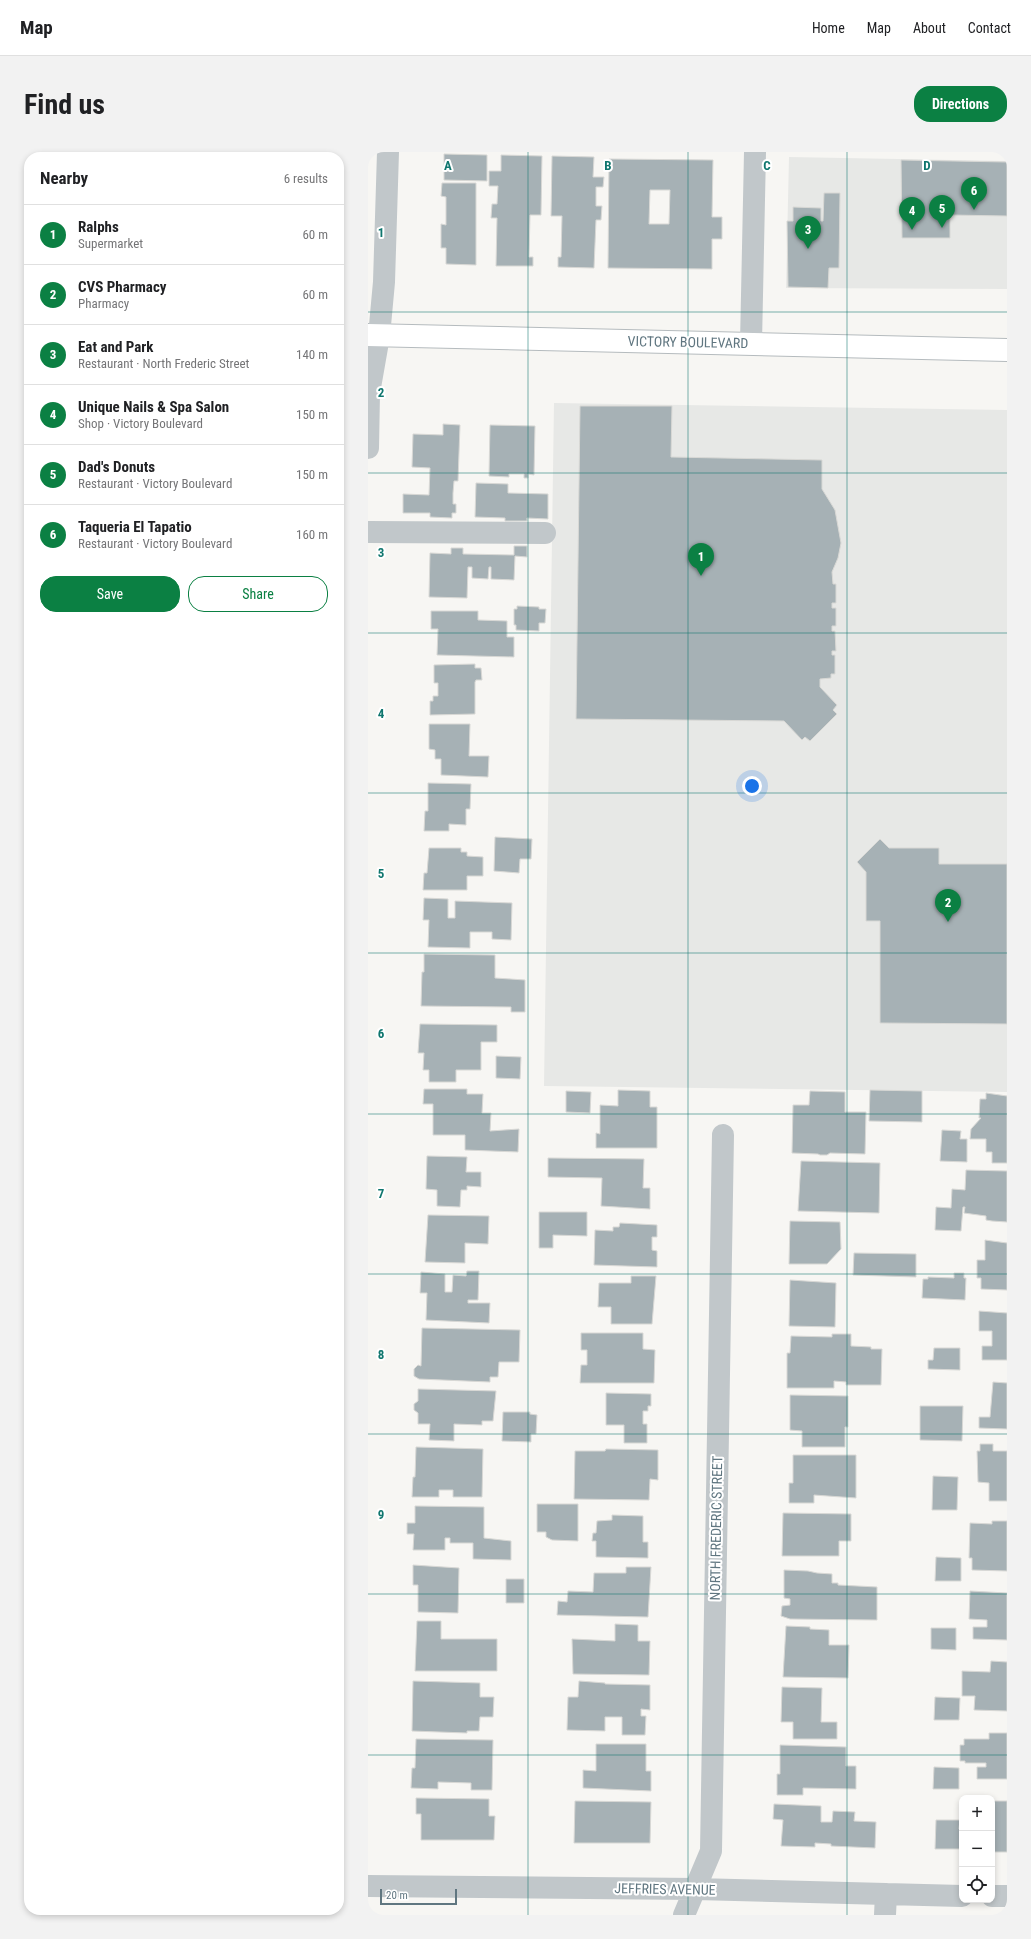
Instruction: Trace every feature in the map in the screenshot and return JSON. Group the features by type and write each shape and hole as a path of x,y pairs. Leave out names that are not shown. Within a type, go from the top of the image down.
{"main road":[{"name":"VICTORY BOULEVARD","path":"373,336 752,343 1007,350"}],"street":[{"path":"368,448 369,393 373,336 384,282 388,152"},
{"path":"752,343 754,152"},
{"path":"368,532 545,533"},
{"name":"NORTH FREDERIC STREET","path":"684,1915 711,1851 722,1135"},
{"name":"JEFFRIES AVENUE","path":"368,1886 696,1889 885,1905 959,1896"},
{"path":"995,1896 1007,1896"}],"shaded area":[{"path":"789,157 1007,161 1007,289 786,288"},
{"path":"554,403 1007,410 1007,1092 544,1086"}],"building":[{"path":"444,154 487,155 487,181 444,180"},
{"path":"501,155 542,156 541,215 530,215 529,257 533,257 533,266 496,266 497,218 491,218 492,204 497,204 498,186 489,186 489,171 501,171"},
{"path":"552,156 594,157 593,177 604,177 603,187 596,187 596,206 602,206 601,220 596,220 594,268 558,267 558,257 561,257 562,216 551,216"},
{"path":"609,159 713,160 712,217 722,217 722,239 712,239 712,269 608,268","holes":["650,190 670,190 669,224 649,224"]},
{"path":"901,160 1007,162 1007,216 950,215 950,238 902,238"},
{"path":"442,183 476,183 476,265 446,264 446,248 441,248 441,224 446,225 446,197 441,196"},
{"path":"824,193 840,193 839,268 829,268 828,288 788,287 787,221 793,221 793,207 821,208 821,221 823,221"},
{"path":"580,406 672,406 671,457 822,460 822,489 835,510 841,543 838,558 832,572 833,584 836,584 836,603 832,603 832,608 836,608 836,626 832,626 832,631 835,631 836,651 832,651 832,655 835,655 835,674 831,674 831,678 820,679 820,687 837,705 833,710 837,714 810,741 805,737 802,740 784,721 576,719"},
{"path":"443,424 460,425 458,481 454,481 453,493 453,504 456,504 456,513 452,513 452,518 430,517 430,513 403,513 403,494 429,495 430,468 412,467 413,434 443,435"},
{"path":"490,425 535,426 534,475 528,474 528,478 524,478 524,474 509,474 509,477 489,476"},
{"path":"476,483 508,484 508,493 548,494 548,519 527,518 527,521 505,521 505,518 475,517"},
{"path":"514,546 527,546 527,557 515,556 514,580 491,579 491,567 489,567 488,579 472,578 472,567 468,567 467,598 429,597 430,553 451,554 451,548 463,548 463,554 514,555"},
{"path":"517,606 539,607 539,609 546,609 545,623 539,623 539,631 516,630 516,625 514,625 514,609 517,609"},
{"path":"431,611 478,611 478,620 507,621 507,637 514,637 514,657 437,655 438,629 431,629"},
{"path":"475,664 475,668 481,668 482,680 476,680 475,682 475,714 430,715 430,701 433,701 433,696 438,696 438,683 434,683 434,665"},
{"path":"429,724 470,724 469,756 489,756 488,777 441,775 441,759 435,759 435,750 429,749"},
{"path":"428,783 471,784 470,809 466,809 466,825 449,824 449,831 424,831 425,811 428,811"},
{"path":"495,837 532,839 531,859 520,859 519,873 494,871"},
{"path":"880,839 889,848 939,848 939,864 1007,864 1007,1024 880,1023 880,921 866,921 866,872 857,862"},
{"path":"429,848 461,848 461,852 467,852 467,856 483,857 483,876 467,876 467,890 423,890 424,873 427,873"},
{"path":"424,898 448,899 448,918 455,918 455,901 512,903 511,940 492,939 492,932 470,932 470,948 428,947 429,920 423,920"},
{"path":"424,954 495,955 495,978 525,980 525,1012 511,1012 511,1007 421,1006"},
{"path":"420,1024 497,1025 497,1042 481,1042 481,1070 456,1070 456,1082 429,1082 429,1070 423,1070 424,1053 418,1053"},
{"path":"496,1056 521,1057 520,1079 496,1078"},
{"path":"424,1089 467,1089 467,1094 483,1094 482,1113 491,1113 490,1131 519,1129 518,1152 465,1150 465,1135 433,1135 433,1104 423,1104"},
{"path":"618,1090 650,1091 650,1107 657,1107 657,1148 596,1148 596,1133 600,1134 600,1105 618,1106"},
{"path":"870,1090 922,1091 922,1122 869,1121"},
{"path":"566,1091 591,1092 590,1113 566,1112"},
{"path":"810,1091 845,1092 845,1112 866,1112 865,1154 830,1153 827,1155 820,1155 792,1153 793,1105 809,1105"},
{"path":"986,1093 1007,1096 1007,1163 992,1163 992,1152 986,1152 986,1139 970,1139 971,1129 981,1118 979,1118 980,1099 986,1099"},
{"path":"942,1130 961,1131 960,1139 967,1139 967,1162 940,1161"},
{"path":"427,1156 467,1157 466,1172 481,1172 481,1187 467,1186 467,1190 461,1190 460,1207 437,1206 437,1190 426,1189"},
{"path":"548,1158 644,1159 643,1188 650,1188 650,1209 601,1206 602,1178 548,1177"},
{"path":"801,1161 880,1163 879,1213 798,1211"},
{"path":"966,1170 1007,1171 1007,1222 986,1220 986,1216 964,1213 965,1207 963,1207 961,1231 935,1230 936,1207 951,1208 952,1189 965,1190"},
{"path":"539,1212 587,1212 587,1236 553,1235 553,1248 539,1248"},
{"path":"428,1215 489,1216 488,1244 465,1243 465,1263 425,1262"},
{"path":"790,1221 840,1222 841,1249 827,1264 789,1264"},
{"path":"620,1223 657,1225 657,1237 652,1237 652,1250 657,1251 657,1267 594,1265 595,1230 613,1231 613,1227 619,1227"},
{"path":"985,1240 1007,1243 1007,1290 981,1289 981,1278 977,1278 977,1260 985,1260"},
{"path":"854,1253 916,1254 916,1277 853,1275"},
{"path":"467,1271 479,1271 478,1300 468,1300 468,1303 490,1303 489,1323 426,1320 427,1293 420,1293 421,1272 445,1274 445,1292 452,1292 453,1275 466,1276"},
{"path":"954,1273 964,1273 964,1278 966,1278 965,1300 922,1298 923,1279 928,1279 928,1277 954,1278"},
{"path":"631,1276 656,1276 652,1324 611,1324 611,1307 598,1307 599,1283 631,1283"},
{"path":"790,1280 836,1283 835,1327 789,1326"},
{"path":"979,1311 1007,1313 1007,1360 982,1360 982,1346 992,1346 992,1331 979,1331"},
{"path":"422,1328 520,1330 519,1362 499,1362 498,1377 490,1377 490,1382 419,1379 414,1376 414,1369 418,1365 421,1366"},
{"path":"581,1333 643,1333 643,1349 655,1350 654,1383 580,1383 581,1365 587,1365 587,1350 581,1350"},
{"path":"832,1334 851,1334 851,1346 882,1349 881,1385 846,1385 846,1382 834,1381 834,1388 787,1388 787,1353 790,1353 791,1336 832,1337"},
{"path":"934,1348 960,1348 960,1370 928,1369 928,1360 933,1360"},
{"path":"993,1382 1007,1383 1007,1429 979,1428 979,1417 990,1417"},
{"path":"418,1389 496,1391 493,1421 482,1421 482,1425 454,1424 454,1441 429,1440 430,1424 418,1424 418,1413 414,1410 414,1404 418,1401"},
{"path":"606,1393 651,1394 651,1406 648,1406 648,1411 643,1411 643,1424 647,1424 647,1443 624,1443 624,1425 606,1425"},
{"path":"790,1395 848,1396 848,1427 845,1427 845,1447 802,1447 802,1431 790,1430"},
{"path":"920,1406 963,1406 962,1441 920,1440"},
{"path":"503,1412 530,1412 530,1414 537,1415 536,1434 531,1434 531,1442 502,1441"},
{"path":"980,1444 993,1444 993,1451 1007,1451 1007,1501 989,1501 989,1483 978,1482 977,1451 980,1451"},
{"path":"416,1447 483,1449 482,1497 453,1497 453,1490 439,1490 439,1497 412,1497 413,1477 415,1477"},
{"path":"606,1449 658,1450 658,1480 650,1479 649,1500 574,1499 575,1451 605,1451"},
{"path":"793,1455 856,1455 856,1498 814,1495 814,1503 789,1503 789,1483 793,1483"},
{"path":"933,1476 958,1477 957,1510 932,1510"},
{"path":"537,1504 578,1504 578,1541 552,1540 546,1537 546,1532 537,1532"},
{"path":"415,1506 484,1507 484,1538 511,1541 511,1560 473,1559 473,1543 450,1543 450,1538 445,1538 445,1550 413,1550 414,1534 407,1534 407,1523 415,1523"},
{"path":"783,1513 851,1514 851,1541 839,1541 839,1556 782,1556"},
{"path":"612,1515 643,1516 643,1542 648,1542 648,1558 596,1557 596,1541 592,1541 593,1533 596,1533 597,1521 612,1520"},
{"path":"992,1521 1007,1521 1007,1571 972,1570 972,1558 969,1558 970,1523 992,1524"},
{"path":"936,1557 961,1558 961,1581 935,1581"},
{"path":"413,1565 459,1568 458,1613 418,1612 418,1585 413,1585"},
{"path":"626,1567 651,1567 648,1617 557,1615 558,1601 567,1602 568,1591 593,1592 594,1573 626,1573"},
{"path":"784,1570 832,1574 832,1583 838,1583 838,1585 877,1587 877,1620 790,1619 781,1616 782,1606 790,1605 790,1599 784,1598"},
{"path":"506,1579 524,1579 524,1603 506,1603"},
{"path":"970,1591 1007,1593 1007,1640 973,1639 973,1627 987,1627 987,1620 969,1619"},
{"path":"417,1621 441,1621 441,1639 497,1639 497,1671 415,1671"},
{"path":"615,1624 638,1625 638,1641 650,1641 649,1675 573,1674 572,1639 615,1641"},
{"path":"786,1626 810,1627 810,1629 829,1630 829,1645 849,1645 848,1678 783,1677"},
{"path":"931,1628 956,1628 956,1650 931,1649"},
{"path":"991,1661 1007,1662 1007,1711 974,1710 975,1696 962,1696 962,1671 990,1672"},
{"path":"413,1681 480,1683 480,1697 494,1697 493,1717 480,1717 479,1731 467,1731 467,1733 412,1731"},
{"path":"579,1681 605,1684 650,1685 650,1710 641,1709 641,1716 646,1716 645,1735 622,1735 622,1717 605,1717 605,1731 567,1730 568,1697 578,1697"},
{"path":"782,1687 822,1688 821,1722 837,1722 837,1739 793,1739 793,1722 781,1722"},
{"path":"935,1697 960,1698 959,1720 934,1720"},
{"path":"989,1733 1007,1733 1007,1779 977,1779 977,1767 986,1767 986,1763 965,1763 965,1761 960,1761 960,1745 964,1745 964,1739 989,1739"},
{"path":"416,1739 493,1740 492,1790 471,1790 471,1783 438,1782 438,1789 411,1788 412,1768 415,1768"},
{"path":"596,1744 646,1744 646,1771 651,1771 651,1791 583,1788 583,1770 596,1771"},
{"path":"780,1745 846,1747 846,1766 856,1766 856,1789 803,1788 803,1795 777,1795 777,1774 780,1774"},
{"path":"934,1767 959,1768 959,1789 933,1789"},
{"path":"416,1798 489,1799 489,1816 495,1816 494,1840 421,1840 421,1814 416,1814"},
{"path":"575,1801 651,1802 650,1843 574,1843"},
{"path":"995,1801 1007,1801 1007,1852 995,1852"},
{"path":"774,1804 821,1806 821,1822 832,1822 833,1811 855,1812 854,1821 876,1822 875,1848 831,1846 831,1844 815,1843 815,1847 781,1846 783,1820 773,1819"},
{"path":"936,1820 959,1820 959,1849 935,1849"}],"place":[{"name":"Taqueria El Tapatio","path":"974,210"},
{"name":"Dad's Donuts","path":"942,228"},
{"name":"Unique Nails & Spa Salon","path":"912,230"},
{"name":"Eat and Park","path":"808,249"},
{"name":"Ralphs","path":"701,576"},
{"name":"CVS Pharmacy","path":"948,922"}]}
